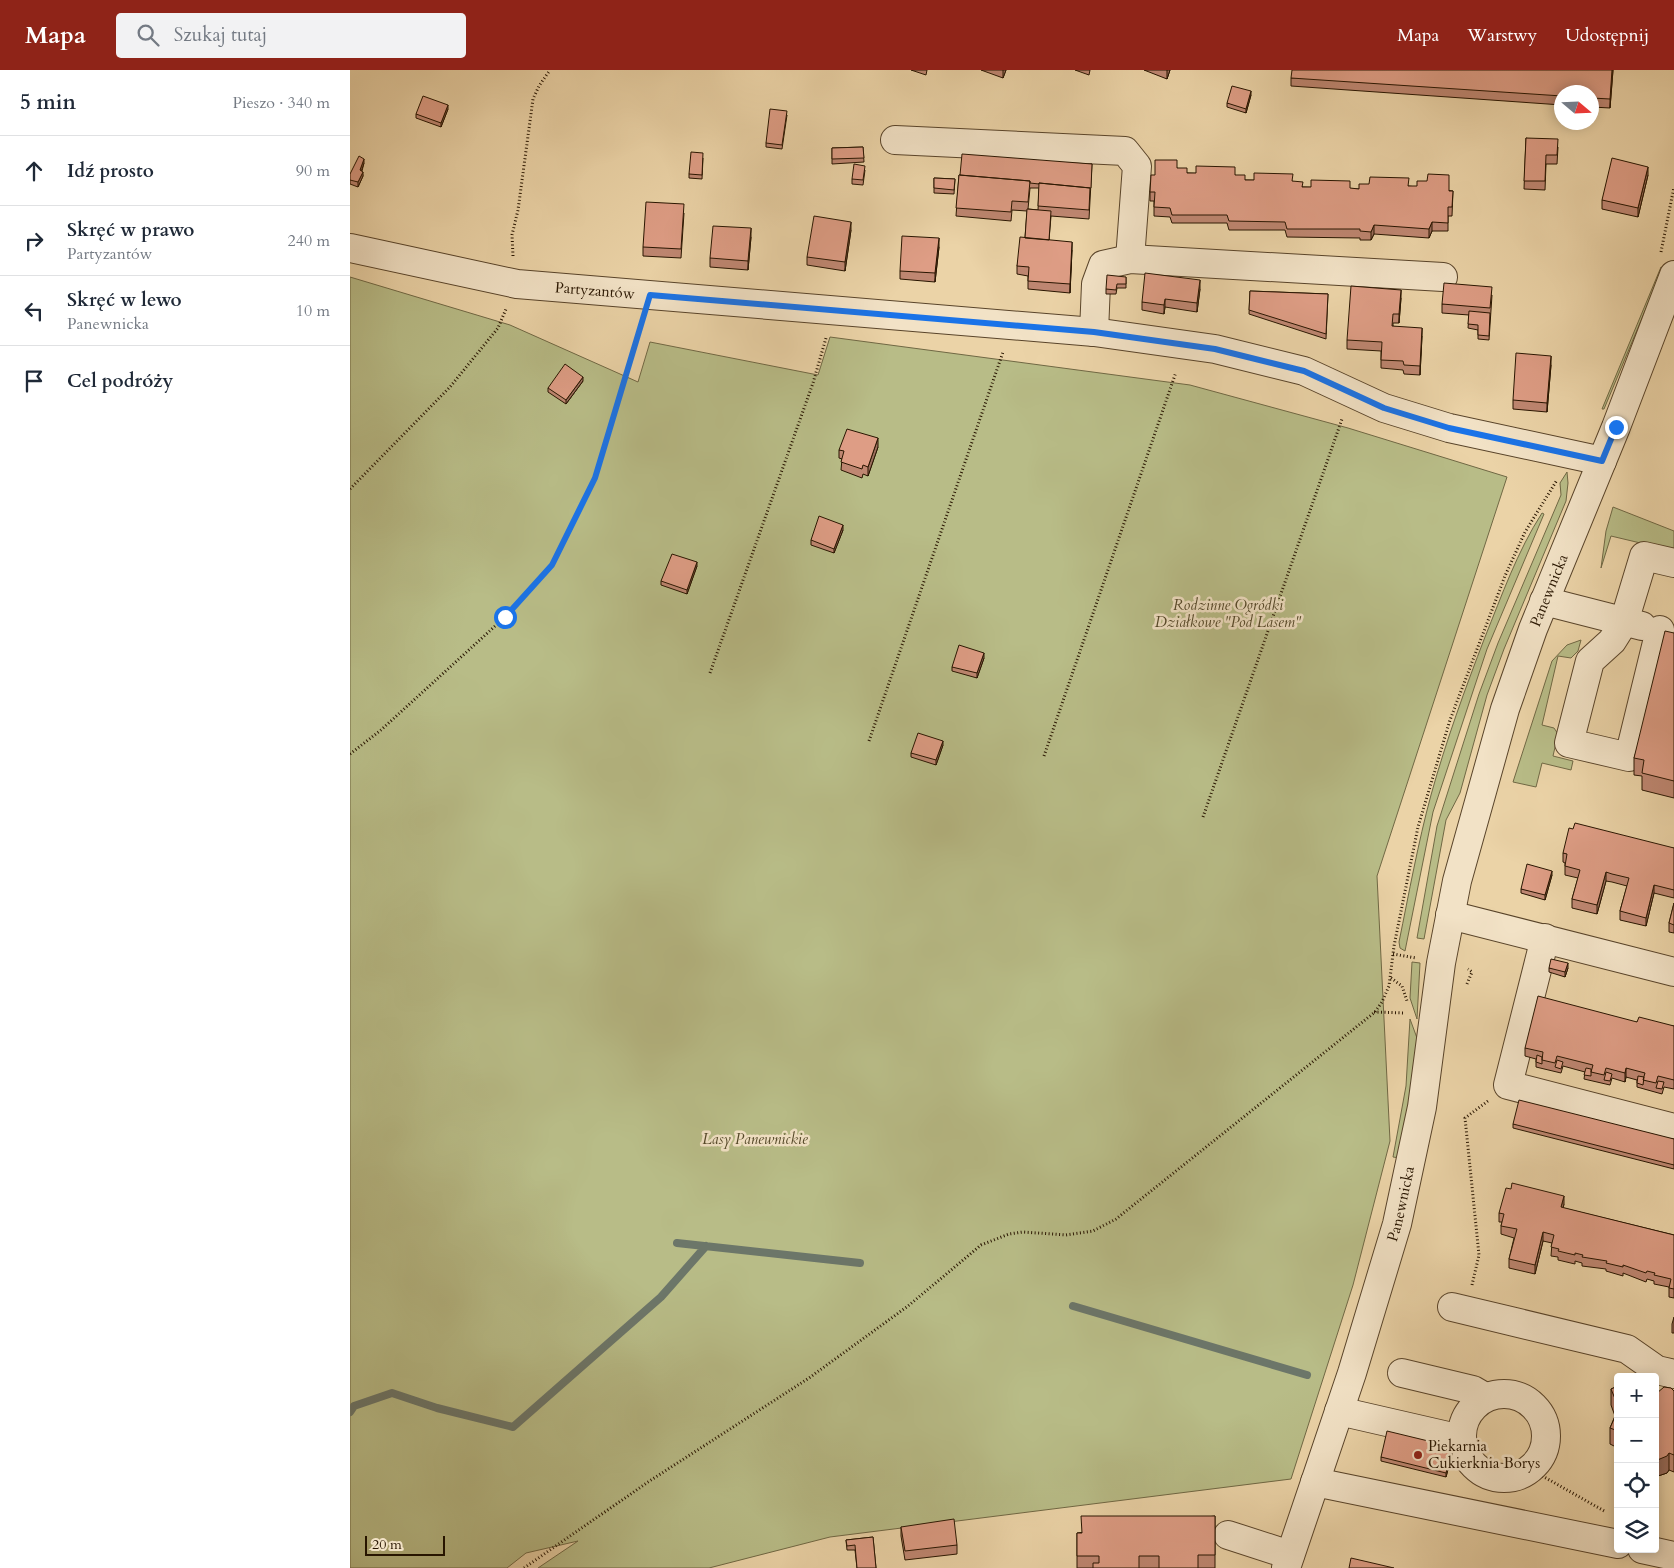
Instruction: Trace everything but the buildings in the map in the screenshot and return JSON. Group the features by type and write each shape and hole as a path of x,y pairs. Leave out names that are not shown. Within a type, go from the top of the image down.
{"street":[{"path":"895,140 1125,151 1137,166 1130,260"},
{"name":"Partyzantów","path":"350,248 517,284 1094,332 1215,349 1304,371 1384,408 1449,428 1602,461"},
{"path":"1094,332 1096,284 1103,265 1130,260 1444,277"},
{"name":"Panewnicka","path":"1288,1561 1384,1272 1412,1158 1427,1076 1441,963 1450,915 1475,809 1504,709 1544,601 1602,461 1674,275"},
{"path":"1544,601 1624,622 1667,632 1629,757 1569,743 1590,660 1612,642 1624,622 1644,556 1674,563"},
{"path":"1450,915 1674,972"},
{"path":"1544,938 1508,1085 1674,1128"},
{"path":"1459,1308 1627,1349 1657,1370 1674,1374"},
{"path":"1402,1374 1473,1390 1485,1397"},
{"path":"1500,1393 1519,1396 1534,1405 1543,1418 1546,1432 1544,1450 1539,1460 1522,1473 1491,1476 1484,1474 1466,1456 1461,1440 1464,1422 1472,1407 1485,1397 1500,1393"},
{"path":"1339,1411 1461,1440"},
{"path":"1509,1520 1522,1473"},
{"path":"1315,1482 1509,1520 1614,1543"},
{"path":"1228,1535 1288,1561"},
{"path":"1659,1553 1674,1556"}],"path":[{"path":"350,489 450,387 498,328 517,284 512,251 512,235 518,210 533,99 550,70"},
{"path":"350,754 381,730 505,617 552,565 595,478 650,295"},
{"path":"710,673 813,383 834,310"},
{"path":"869,741 981,422 1012,325"},
{"path":"1044,756 1186,345"},
{"path":"1203,817 1352,392"},
{"path":"524,1568 648,1482 809,1378 908,1306 981,1245 1009,1234 1023,1232 1066,1235 1093,1232 1116,1219 1374,1012 1382,1002 1389,986 1393,954 1418,827 1456,705 1510,564 1525,532 1553,486"},
{"path":"1393,954 1421,959"},
{"path":"1374,1012 1405,1013"},
{"path":"1459,1308 1479,1254 1466,1118 1508,1085"},
{"path":"1522,1473 1608,1512"}],"green space":[{"path":"1661,267 1663,268 1604,409 1602,409"},
{"name":"Lasy Panewnickie","path":"350,277 510,325 638,382 650,342 818,375 830,337 1190,385 1348,428 1507,477 1377,876 1390,1141 1353,1285 1291,1479 830,1537 709,1568 538,1568 578,1541 526,1553 507,1568 350,1568"},
{"path":"1567,472 1566,501 1504,649 1487,695 1460,793 1446,820 1424,939 1417,938 1437,826 1479,694 1498,643 1561,495 1560,483"},
{"path":"1613,507 1674,531 1674,551 1611,536 1601,568 1606,531"},
{"path":"1542,513 1544,514 1487,649 1433,812 1405,951 1400,948 1399,942 1422,831 1443,755 1470,676 1517,558"},
{"path":"1581,640 1578,651 1571,658 1558,656 1542,725 1554,728 1558,734 1553,756 1573,761 1571,770 1542,763 1536,787 1513,782 1552,661 1567,645"},
{"path":"1412,962 1420,963 1417,1019 1410,998"},
{"path":"1410,1019 1417,1038 1416,1062 1400,1158 1393,1157 1406,1086"}],"waterway":[{"path":"677,1243 860,1263"},
{"path":"350,1412 354,1406 392,1393 437,1408 513,1427 661,1297 706,1246"},
{"path":"1073,1306 1307,1375"}],"place":[{"name":"Piekarnia Cukierknia Borys","path":"1418,1455"}],"route":[{"path":"505,617 552,565 595,478 650,295 1094,332 1215,349 1304,371 1384,408 1449,428 1602,461 1616,427"}],"park label":[{"name":"Rodzinne Ogródki Działkowe \"Pod Lasem\"","path":"1228,614"}]}
